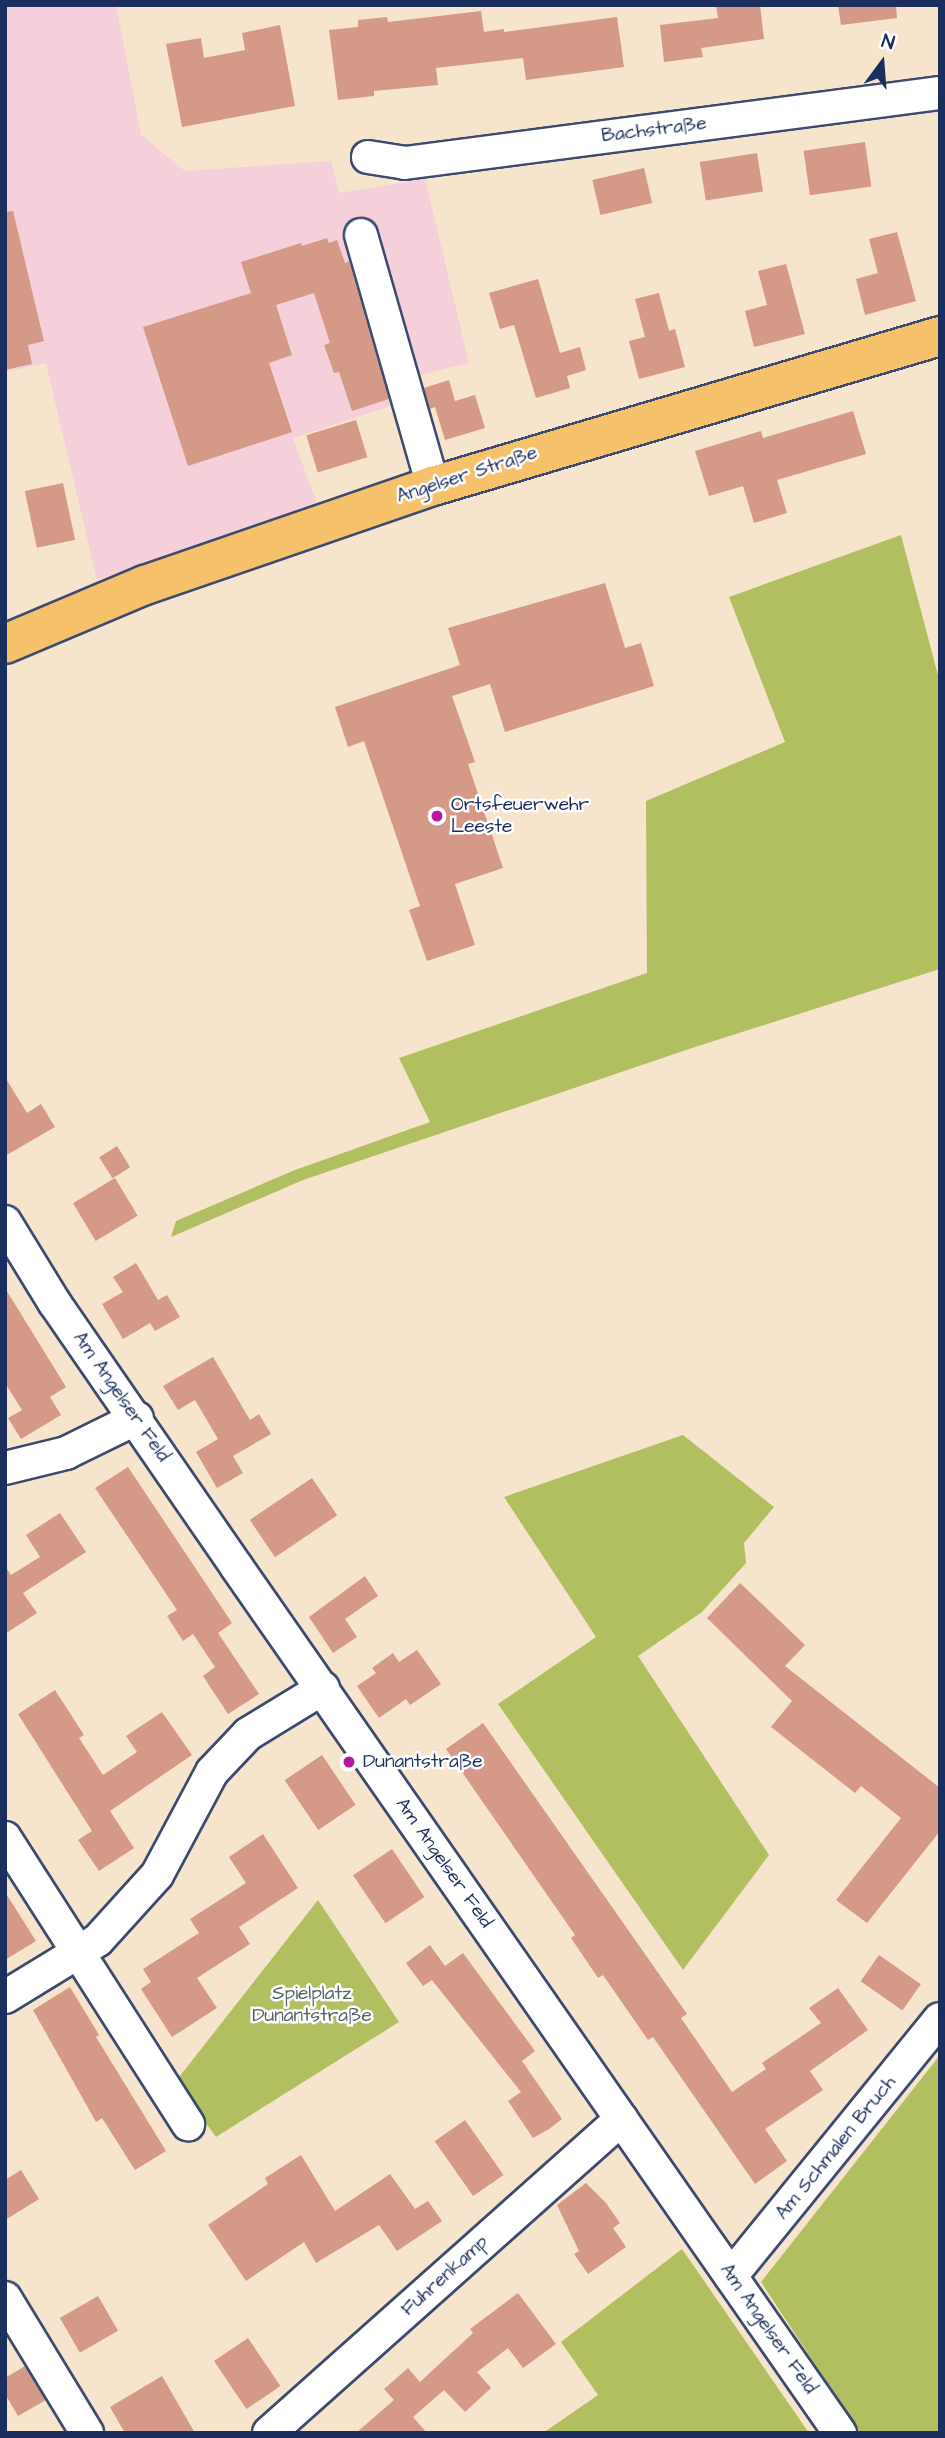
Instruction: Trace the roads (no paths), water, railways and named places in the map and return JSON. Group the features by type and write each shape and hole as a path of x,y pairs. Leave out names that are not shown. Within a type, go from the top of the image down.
{"main road":[{"name":"Angelser Straße","path":"5,644 145,585 433,486 940,336"}],"street":[{"name":"Bachstraße","path":"368,157 405,163 940,93"},
{"path":"361,235 433,486"},
{"name":"Am Angelser Feld","path":"5,1222 54,1301 137,1418 236,1566 839,2433"},
{"path":"5,1468 66,1453 137,1418"},
{"path":"5,1997 98,1940 157,1875 212,1772 248,1734 323,1688"},
{"path":"5,1839 188,2124"},
{"name":"Am Schmalen Bruch","path":"731,2276 940,2019"},
{"name":"Fuhrenkamp","path":"269,2433 621,2119"},
{"path":"5,2298 86,2433"}],"place":[{"name":"Ortsfeuerwehr Leeste","path":"437,816"},
{"name":"Dunantstraße","path":"349,1762"}],"park label":[{"name":"Spielplatz Dunantstraße","path":"312,2005"}]}
